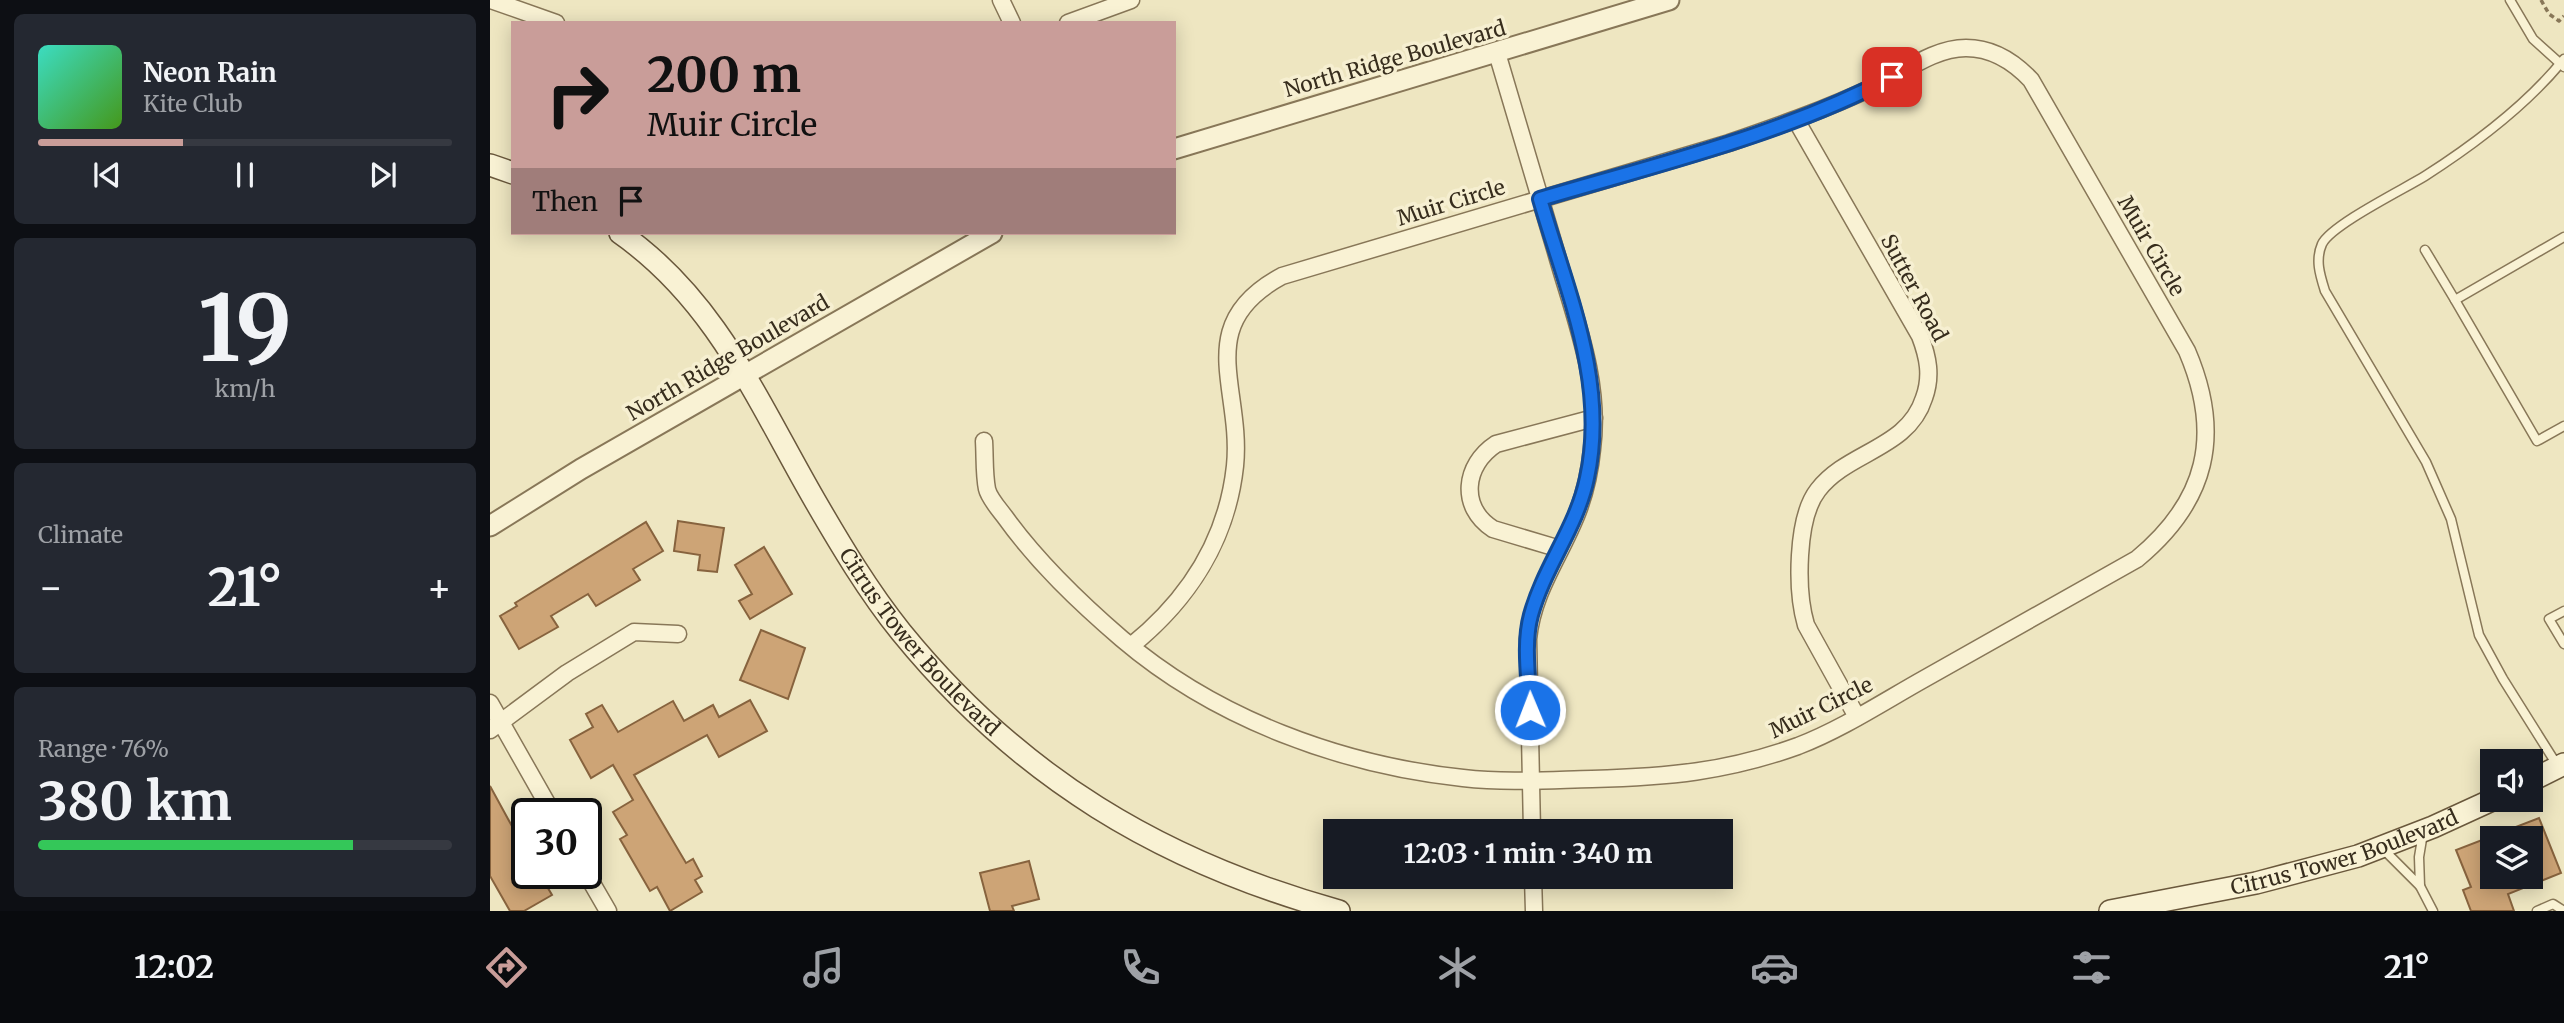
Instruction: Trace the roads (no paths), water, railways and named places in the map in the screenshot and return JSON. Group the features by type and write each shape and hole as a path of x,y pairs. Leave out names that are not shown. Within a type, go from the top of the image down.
{"main road":[{"path":"490,165 511,172"},
{"name":"Citrus Tower Boulevard","path":"622,235 667,271 690,295 720,334 858,570 899,630 938,676 981,719 1024,757 1084,801 1140,834 1250,884 1339,911"},
{"path":"2543,777 2562,770"},
{"name":"Citrus Tower Boulevard","path":"2110,911 2256,883 2358,856 2480,805"}],"street":[{"path":"491,0 550,21"},
{"path":"1001,0 1011,21"},
{"path":"1073,21 1131,0"},
{"name":"North Ridge Boulevard","path":"1176,148 1670,0"},
{"name":"Muir Circle","path":"984,441 987,492 1050,572 1131,646 1170,674 1259,723 1366,761 1421,772 1466,778 1531,781 1663,778 1711,771 1757,760 1802,744 1857,717 2137,559 2158,542 2175,523 2189,499 2199,476 2205,451 2205,404 2187,351 2031,80 2018,66 2001,55 1966,48 1947,51 1796,120 1729,143 1282,276 1263,286 1247,300 1229,333 1226,351 1236,434 1235,465 1222,525 1195,580 1173,608 1131,646"},
{"path":"1497,53 1588,361 1594,418 1587,480 1578,511 1537,596 1530,618 1528,639 1532,819"},
{"name":"Sutter Road","path":"1796,120 1920,336 1927,353 1929,371 1922,406 1912,423 1898,437 1829,477 1808,506 1802,525 1801,609 1806,625 1857,717"},
{"name":"North Ridge Boulevard","path":"490,526 581,469 989,235"},
{"path":"1560,549 1493,529 1475,513 1469,487 1477,462 1485,451 1496,444 1594,418"},
{"path":"495,726 567,673 634,632 678,634"},
{"path":"490,703 495,726 542,798"},
{"path":"595,889 608,911"},
{"path":"1533,889 1534,911"}],"lane":[{"path":"2510,0 2532,38 2563,63 2503,121 2425,176 2353,218 2322,242 2317,268 2325,291 2426,462 2451,519 2479,635 2503,679 2562,770"},
{"path":"2455,300 2564,237"},
{"path":"2426,250 2537,441 2564,426"},
{"path":"2564,611 2549,619 2564,645"},
{"path":"2420,887 2419,857 2423,831"},
{"path":"2381,847 2420,887 2433,911"},
{"path":"2537,911 2553,905 2564,911"}]}
